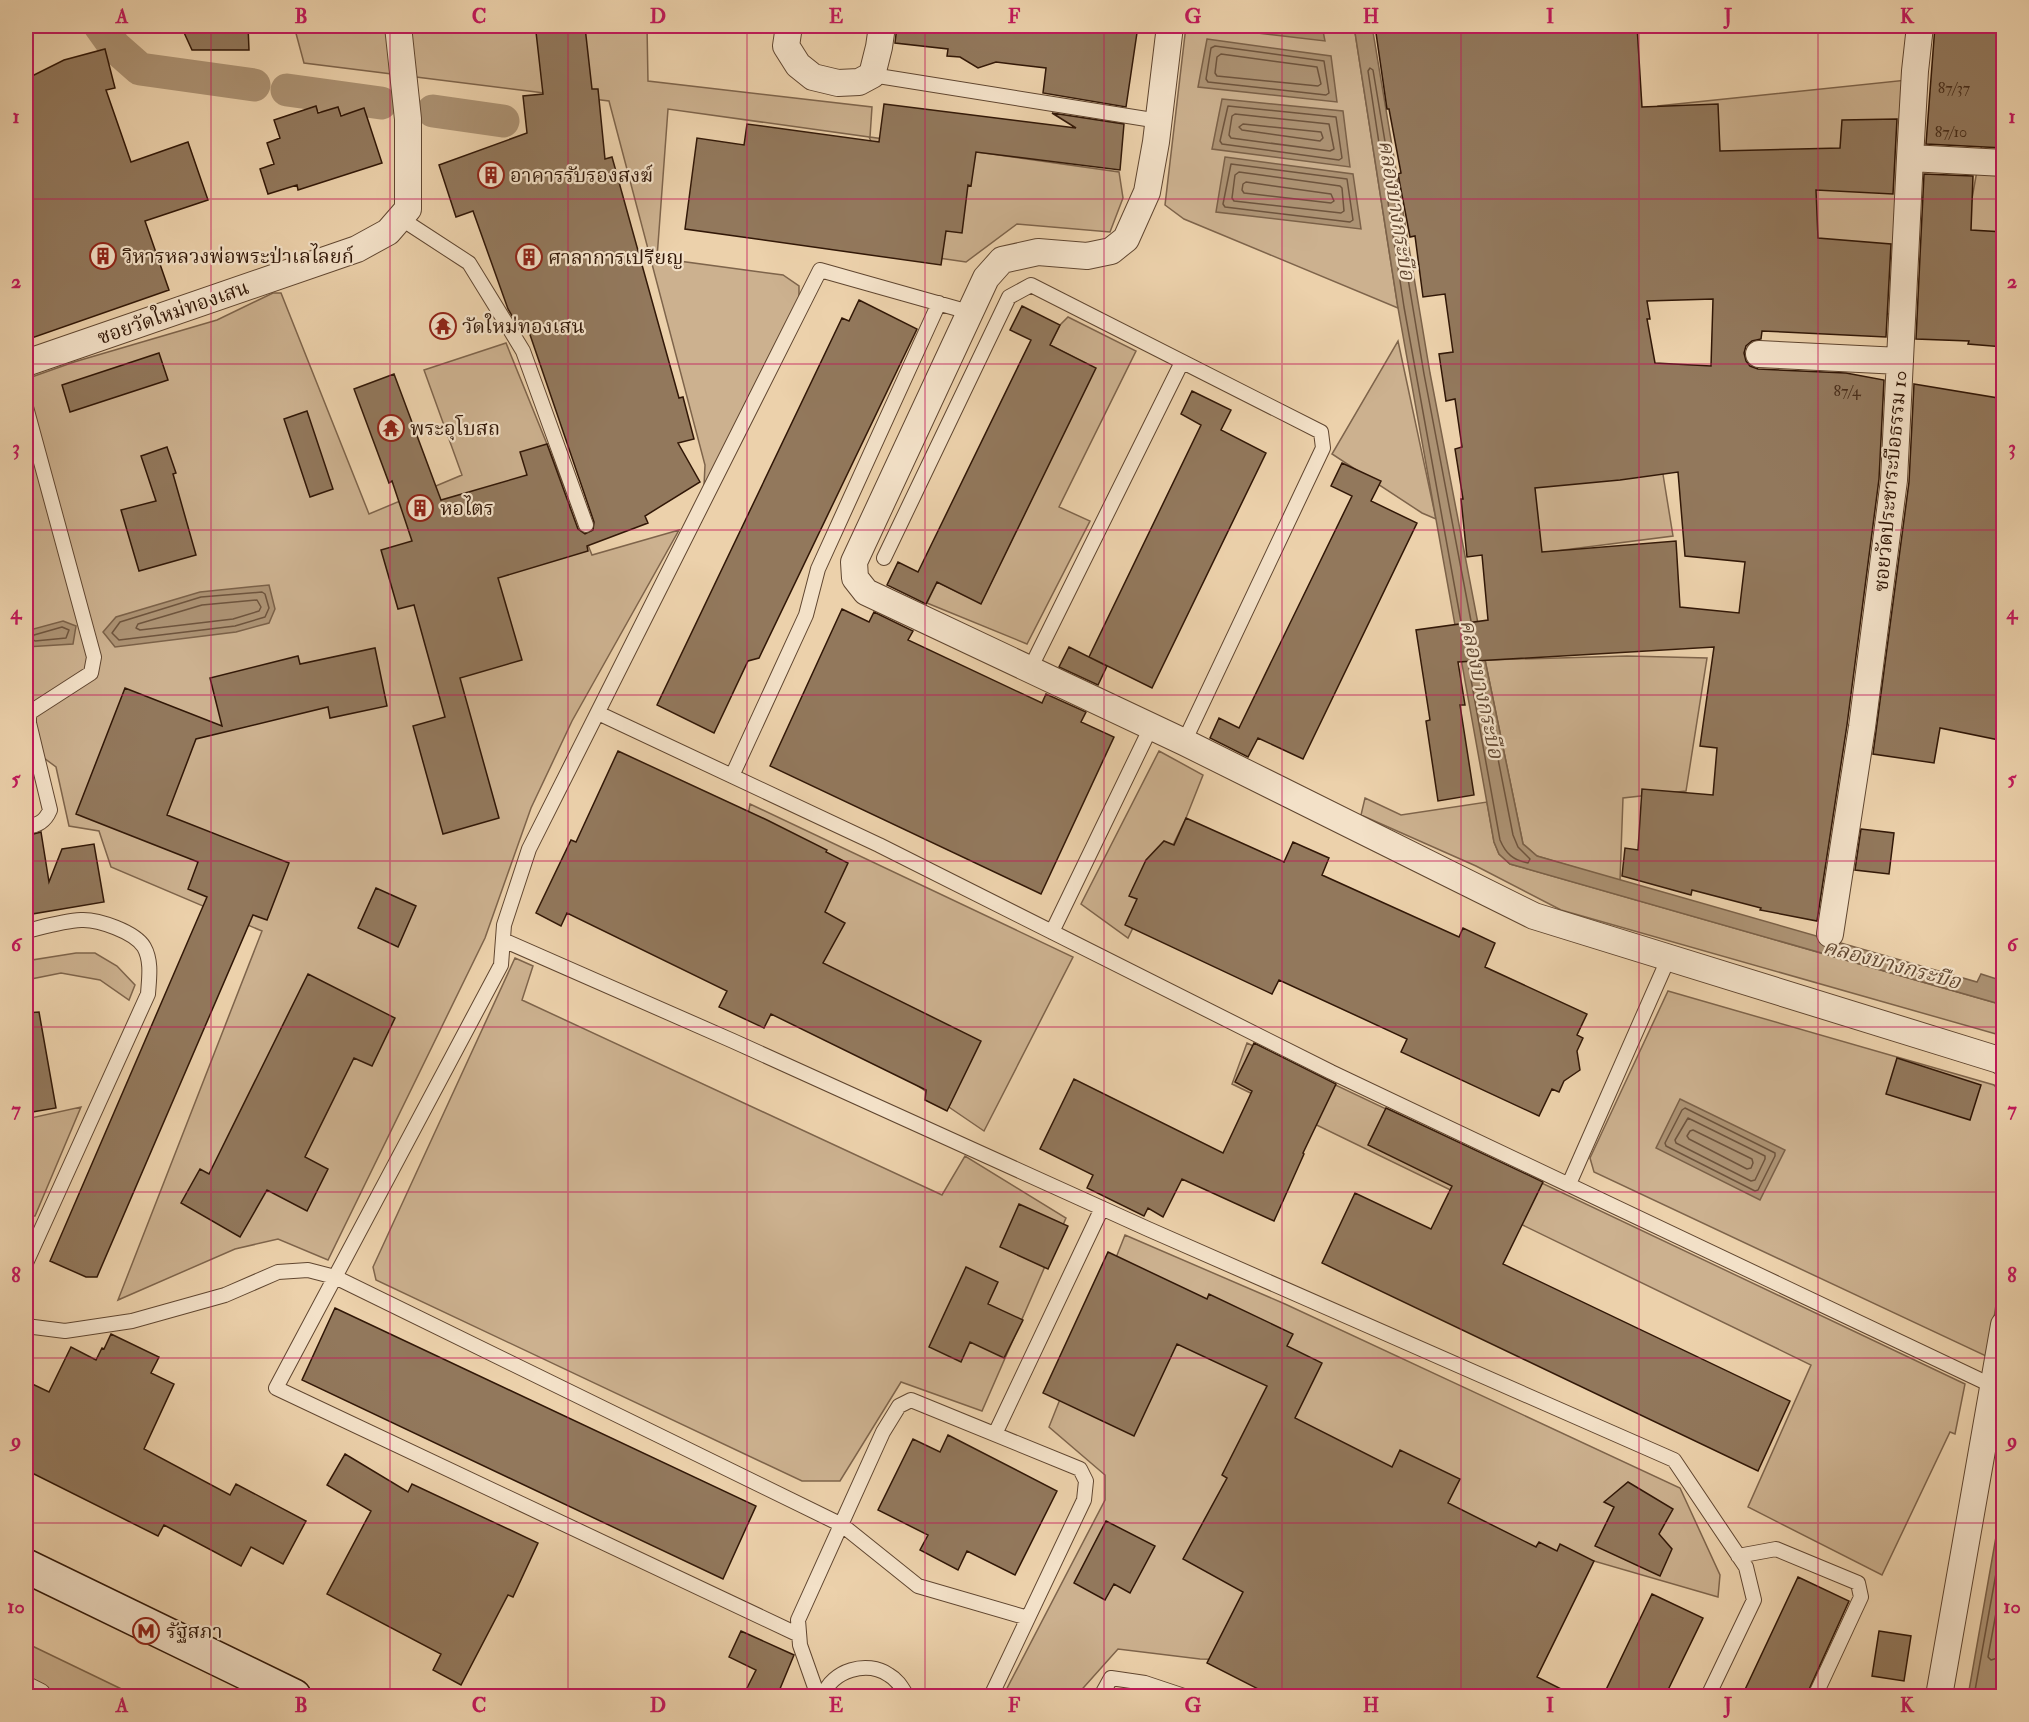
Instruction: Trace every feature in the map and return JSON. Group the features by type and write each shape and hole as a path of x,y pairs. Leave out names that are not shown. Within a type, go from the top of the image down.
{"main road":[{"path":"26,1566 294,1696"}],"street":[{"path":"398,26 408,119 408,209 400,218"},
{"path":"789,26 786,46 798,65 813,77 837,84 859,82 872,75 882,26"},
{"path":"1170,26 1148,192 1125,239 1111,251 1087,256 1038,252 1002,260 986,278 854,562 855,578 866,592 1184,742 1534,916 2004,1063"},
{"name":"ซอยวัดประชาระบือธรรม 10","path":"1830,934 1879,603 1894,480 1910,158 1920,26"},
{"path":"1910,158 2004,163"},
{"name":"ซอยวัดใหม่ทองเสน","path":"26,363 357,249 388,232 400,218"},
{"path":"1759,354 1900,361"},
{"path":"1939,1696 1995,1420 1993,1386 2004,1325"},
{"path":"26,1690 38,1696"}],"lane":[{"path":"872,75 1159,121"},
{"path":"400,218 469,263 524,351 586,525"},
{"path":"800,1635 276,1388 501,965 504,925 529,849 820,270 969,312"},
{"path":"884,558 1009,297 1031,285 1322,432 1323,448 1184,742"},
{"path":"732,776 806,615 818,569 939,303"},
{"path":"1030,669 1182,362"},
{"path":"26,407 94,657 91,673 29,713 29,723 50,810 47,817 38,825 26,827"},
{"path":"598,712 879,845 1331,1072 1993,1386"},
{"path":"1052,932 1151,727"},
{"path":"26,931 82,920 105,924 131,935 144,947 149,966 148,994 26,1263"},
{"path":"503,940 1102,1208 1674,1460 1746,1567 1754,1600 1708,1696"},
{"path":"1569,1185 1669,957"},
{"path":"995,1434 1102,1208"},
{"path":"26,1326 65,1330 132,1321 225,1294 278,1272 308,1270 335,1277 842,1525 918,1586 1028,1618"},
{"path":"818,1696 800,1645 798,1620 883,1432 899,1407 911,1400 1080,1469 1086,1481 1084,1500 991,1696"},
{"path":"1738,1556 1776,1549 1858,1584 1861,1597 1815,1696"},
{"path":"823,1696 834,1679 846,1671 861,1667 889,1674 907,1696"},
{"path":"1101,1696 1111,1678 1145,1683 1184,1696"}],"shaded area":[{"path":"294,26 647,26 648,81 872,107 870,137 1119,172 1123,198 1110,232 1017,224 966,262 925,256 869,137 668,109 657,258 783,275 799,286 799,301 704,486 705,465 609,101 304,63"},
{"path":"1186,26 1354,26 1398,308 1184,219 1165,205"},
{"path":"2003,27 2003,252 1965,237"},
{"path":"1907,80 1897,314 1813,313 1667,176 1658,106"},
{"path":"273,293 281,293 369,514 462,475 424,370 506,343 592,555 679,530 572,721 531,808 485,938 328,1260 278,1239 235,1249 118,1300 262,931 111,867 99,831 69,826 56,767 40,755 29,703 26,703 26,379 74,362 217,320"},
{"path":"1068,317 1136,351 1059,507 1090,521 1027,644 927,603 937,582 981,603 1095,368 1050,345 1060,325"},
{"path":"1398,341 1436,519 1422,513 1332,454"},
{"path":"1661,462 1673,536 1532,554 1509,473"},
{"path":"1627,656 1707,658 1686,791 1623,798 1620,881 1537,856 1523,844 1485,660"},
{"path":"1159,751 1203,775 1186,818 1128,938 1081,904"},
{"path":"1365,798 1401,815 1487,802 1494,842 1499,854 1510,864 2003,1005 2003,1036 1561,910 1476,866 1361,815"},
{"path":"750,804 1073,957 984,1131 723,953"},
{"path":"76,953 95,953 117,966 135,985 129,1000 100,980 61,973 26,980 26,961"},
{"path":"515,958 533,966 522,1000 942,1195 965,1156 1066,1218 982,1411 901,1382 840,1481 802,1481 376,1280 373,1267"},
{"path":"1668,991 1994,1085 2003,1095 2004,1253 1988,1357 1594,1172 1590,1158"},
{"path":"1247,1043 1965,1384 1955,1434 1950,1432 1882,1575 1748,1507 1811,1365 1232,1084"},
{"path":"81,1107 35,1216 26,1216 26,1119"},
{"path":"1125,1235 1285,1304 1680,1488 1720,1575 1718,1597 1594,1561 1397,1663 1200,1659 1118,1649 1076,1696 1003,1696 1105,1500 1105,1475 1049,1427"},
{"path":"26,1643 136,1696 26,1696"}],"water":[{"path":"1322,26 1325,41 1208,27"},
{"name":"คลองบางกระบือ","path":"1354,26 1372,26 1430,373 1523,844 1537,856 1977,982 1981,974 2003,981 2003,1005 1510,864 1499,854 1494,842 1398,308"},
{"path":"1207,39 1331,56 1337,102 1198,87"},
{"path":"1222,99 1343,111 1350,167 1212,149"},
{"path":"1225,157 1353,174 1361,229 1216,212"},
{"path":"269,585 275,609 269,623 236,632 115,647 103,632 116,617 200,592"},
{"path":"63,621 76,626 73,644 26,647 26,631"},
{"path":"1680,1099 1785,1150 1760,1200 1656,1148"},
{"path":"2003,1497 2004,1655 1996,1696 1968,1696"}],"building":[{"path":"181,26 248,26 249,50 192,50"},
{"path":"897,26 1138,26 1126,107 1043,93 1046,68 996,62 978,68 960,57 947,56 948,49 895,43"},
{"path":"1375,26 1637,26 1642,107 1718,104 1720,151 1840,148 1842,120 1897,119 1893,194 1816,190 1818,238 1891,244 1886,337 1762,331 1761,339 1752,341 1746,346 1744,353 1750,366 1758,369 1846,373 1884,380 1879,479 1847,725 1817,921 1760,910 1761,908 1692,890 1691,895 1622,876 1625,848 1638,850 1642,789 1713,795 1717,748 1700,746 1714,647 1458,662 1465,705 1460,705 1474,795 1438,801 1426,721 1430,720 1416,630 1488,620 1482,555 1467,557 1461,499 1463,499 1455,449 1462,447 1455,399 1446,401 1439,354 1453,352 1445,294 1423,297 1415,236 1410,237 1398,174 1401,173 1389,109 1387,109","holes":["1713,299 1711,366 1655,363 1647,319 1650,319 1647,301","1678,472 1685,556 1745,562 1739,613 1680,607 1676,541 1542,552 1535,488"]},
{"path":"1935,26 2004,26 2004,148 1926,144"},
{"path":"585,27 592,89 598,89 605,159 612,157 679,398 683,397 694,439 678,443 700,482 645,516 648,523 587,546 588,551 498,578 522,660 460,678 499,818 443,834 413,726 445,717 414,605 398,609 381,550 412,541 392,481 389,483 354,389 394,374 441,500 527,475 520,452 547,444 578,529 585,534 593,530 594,522 526,323 518,326 508,309 473,211 456,217 439,165 527,133 523,96 543,94 536,32"},
{"name":"วิหารหลวงพ่อพระป่าเลไลยก์","path":"105,49 115,88 106,90 131,162 188,142 208,200 145,221 169,290 26,340 26,79 64,60"},
{"path":"884,104 1076,128 1052,113 1124,124 1120,170 976,152 971,186 968,185 962,233 946,231 941,265 685,229 697,138 744,145 747,124 879,142"},
{"path":"316,106 318,113 338,107 341,116 364,108 382,163 298,190 297,185 268,194 260,169 274,164 267,143 280,138 274,120"},
{"path":"1924,174 1973,176 1971,230 2004,232 2004,347 1968,344 1969,341 1916,339"},
{"path":"859,300 917,329 759,658 748,661 714,733 657,705 842,318 849,321"},
{"path":"1022,306 1060,325 1050,345 1096,368 981,604 937,582 926,604 887,585 898,562 918,572 1031,340 1010,330"},
{"path":"159,353 168,380 70,412 62,385"},
{"path":"1914,384 2004,399 2004,741 1940,728 1934,763 1873,754 1909,482"},
{"path":"1192,391 1231,410 1221,430 1266,453 1152,688 1089,657 1201,425 1181,414"},
{"path":"307,411 333,489 310,497 284,419"},
{"path":"167,447 176,473 173,474 196,555 139,571 121,510 156,501 141,456"},
{"path":"1342,463 1381,481 1371,501 1417,523 1303,759 1258,738 1248,757 1210,738 1219,718 1239,728 1352,496 1331,486"},
{"path":"842,609 869,622 874,612 913,631 908,640 1042,703 1046,694 1086,712 1081,722 1114,737 1041,894 770,766"},
{"path":"1069,647 1107,666 1098,685 1059,667"},
{"path":"375,648 387,706 330,718 328,707 196,739 167,815 289,863 267,920 253,915 97,1277 86,1277 50,1261 207,897 188,889 198,862 76,814 125,688 222,726 210,678 298,656 300,664"},
{"path":"618,751 767,820 848,863 825,912 845,923 823,963 981,1041 947,1111 925,1100 926,1090 771,1014 764,1028 719,1007 727,991 567,913 561,926 536,913 571,840 576,842"},
{"path":"1186,818 1284,862 1293,842 1329,858 1322,875 1459,937 1463,928 1495,943 1485,967 1587,1014 1577,1035 1583,1038 1577,1051 1580,1070 1564,1081 1559,1092 1552,1089 1539,1116 1401,1052 1407,1039 1279,980 1272,994 1125,925 1137,899 1129,896 1146,860 1164,841 1174,845"},
{"path":"1861,829 1894,833 1889,874 1855,870"},
{"path":"41,832 49,882 62,849 94,844 104,902 26,915 26,836"},
{"path":"376,888 416,906 398,947 358,928"},
{"path":"308,974 395,1018 372,1066 354,1058 305,1157 328,1169 307,1211 267,1190 240,1237 181,1203 200,1169 209,1174"},
{"path":"39,1012 56,1108 26,1113 26,1013"},
{"path":"1254,1043 1336,1084 1274,1221 1182,1179 1163,1217 1148,1208 1144,1216 1087,1188 1093,1175 1040,1149 1074,1079 1223,1153 1252,1091 1235,1082"},
{"path":"1897,1058 1981,1085 1970,1120 1886,1094"},
{"path":"1386,1108 1543,1182 1503,1264 1790,1401 1758,1471 1322,1263 1355,1193 1431,1229 1452,1186 1368,1145"},
{"path":"1019,1204 1068,1226 1048,1269 1000,1247"},
{"path":"1108,1252 1207,1299 1209,1294 1293,1334 1287,1346 1322,1363 1295,1418 1392,1467 1400,1450 1460,1479 1448,1503 1536,1547 1539,1542 1557,1551 1560,1544 1594,1561 1537,1677 1575,1696 1272,1696 1207,1663 1243,1592 1183,1559 1227,1478 1222,1475 1267,1386 1177,1344 1134,1436 1043,1393"},
{"path":"966,1267 998,1282 988,1304 1023,1320 1004,1358 970,1342 961,1362 929,1347"},
{"path":"335,1308 756,1506 723,1579 302,1380"},
{"path":"111,1334 159,1357 151,1373 174,1384 144,1449 230,1495 236,1484 306,1521 283,1564 251,1547 241,1566 164,1525 158,1536 26,1470 26,1381 49,1392 71,1347 96,1360"},
{"path":"948,1435 1057,1491 1015,1575 967,1551 958,1570 920,1550 928,1535 878,1510 913,1439 940,1452"},
{"path":"345,1454 408,1492 412,1484 538,1543 513,1597 508,1595 461,1685 433,1670 441,1654 327,1594 371,1511 327,1485"},
{"path":"1628,1482 1673,1509 1659,1534 1672,1549 1660,1576 1595,1546 1614,1507 1604,1502"},
{"path":"1106,1521 1155,1546 1130,1593 1114,1584 1105,1600 1074,1583"},
{"path":"1798,1577 1849,1601 1806,1696 1742,1696"},
{"path":"1652,1594 1703,1618 1665,1696 1603,1696"},
{"path":"741,1631 794,1655 777,1696 743,1696 756,1670 729,1657"},
{"path":"1879,1631 1911,1636 1904,1681 1872,1676"}],"waterway":[{"path":"100,26 115,47 140,69 254,85"},
{"path":"287,90 381,103"},
{"path":"433,111 503,121"}],"place":[{"name":"อาคารรับรองสงฆ์","path":"491,175"},
{"name":"วิหารหลวงพ่อพระป่าเลไลยก์","path":"103,256"},
{"name":"ศาลาการเปรียญ","path":"529,257"},
{"name":"วัดใหม่ทองเสน","path":"443,326"},
{"name":"พระอุโบสถ","path":"391,428"},
{"name":"หอไตร","path":"420,508"},
{"name":"รัฐสภา","path":"146,1631"}]}
